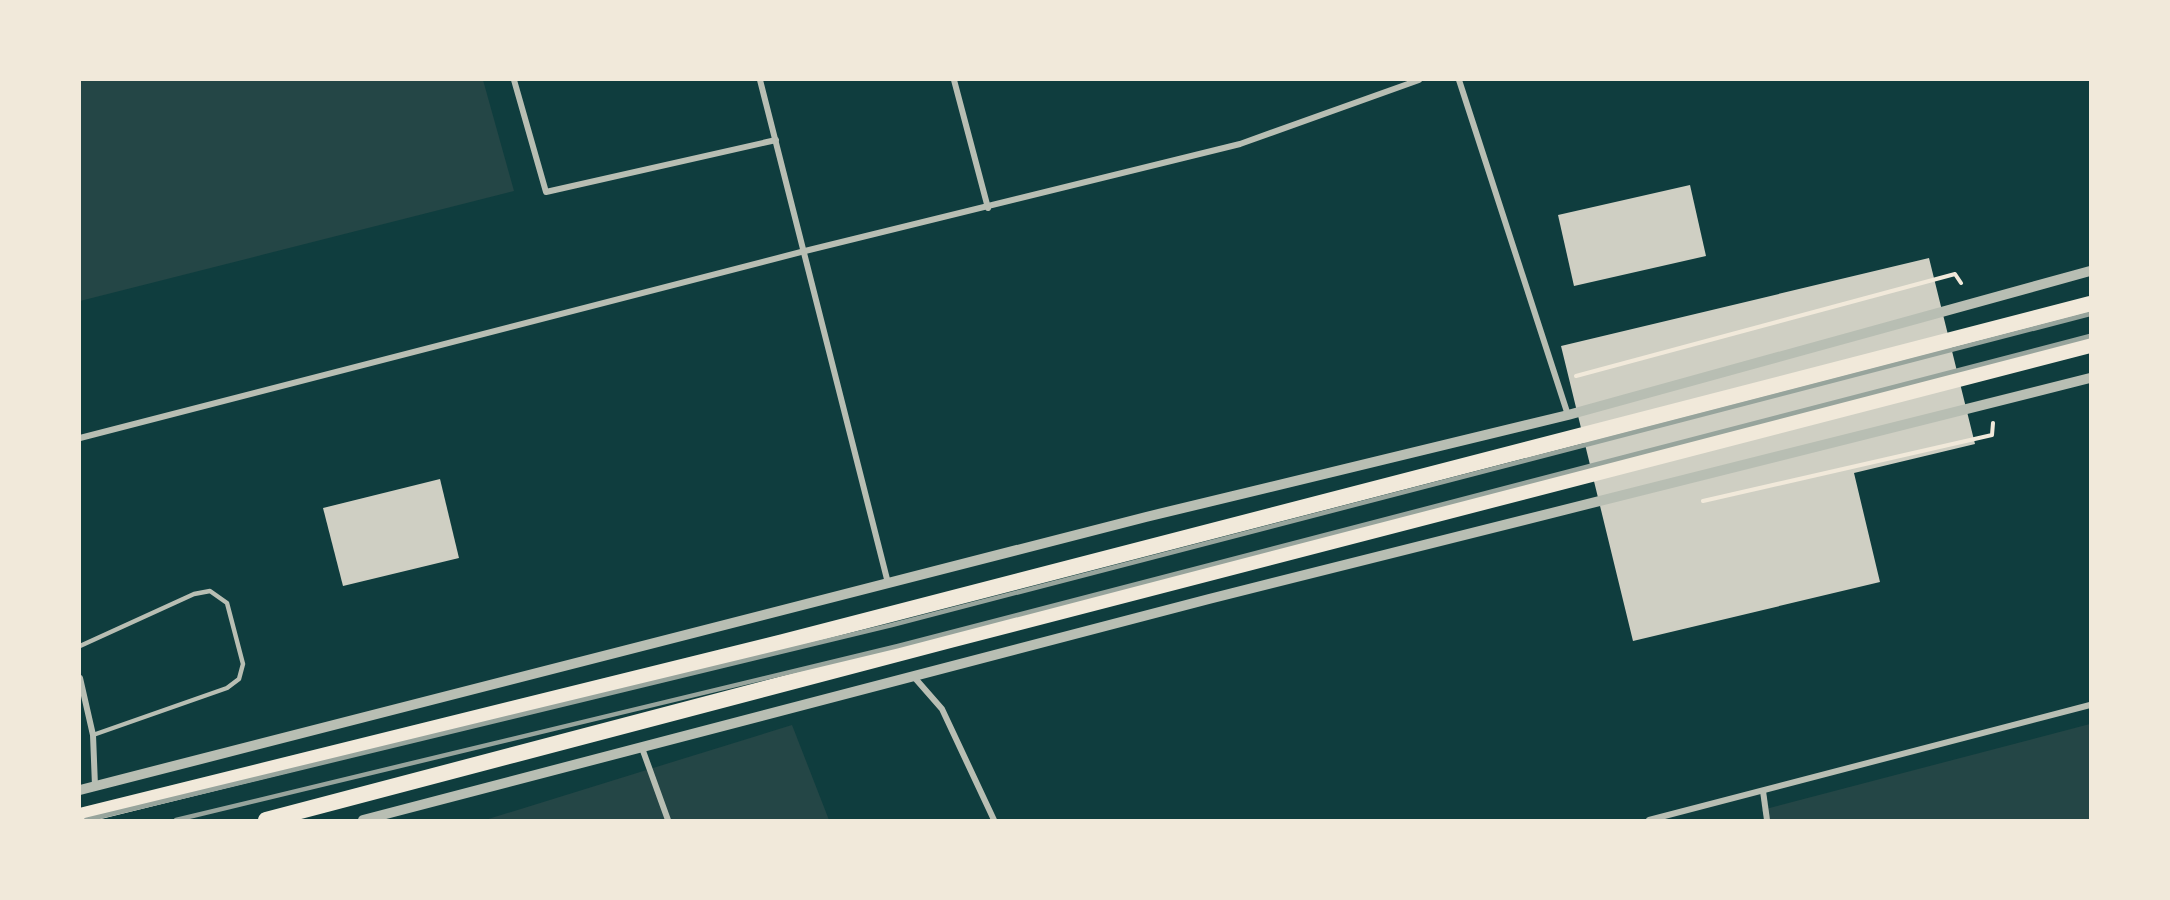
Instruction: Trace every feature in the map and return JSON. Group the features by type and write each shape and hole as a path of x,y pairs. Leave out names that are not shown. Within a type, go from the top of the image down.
{"highway":[{"path":"80,816 783,642 2091,303"},
{"path":"267,820 950,640 2091,345"}],"street":[{"path":"514,80 546,192 776,140"},
{"path":"760,80 888,583"},
{"path":"954,80 987,208"},
{"path":"80,438 805,250 987,208 1240,144 1419,80"},
{"path":"1459,80 1568,416"},
{"path":"80,790 1146,517 1568,416 2091,272"},
{"path":"363,820 1584,504 2091,378"},
{"path":"914,677 942,709 994,820"},
{"path":"80,678 93,735 96,786"},
{"path":"1649,820 2091,705"},
{"path":"642,748 668,820"},
{"path":"1763,791 1767,820"}],"lane":[{"path":"80,646 194,594 210,591 227,603 243,664 239,679 227,688 93,735"}],"path":[{"path":"1557,381 1955,274 1975,303"},
{"path":"1693,503 1992,435 1995,402"}],"shaded area":[{"path":"80,80 483,80 514,191 80,301"},
{"path":"2090,724 2090,820 1766,820 1762,810"},
{"path":"792,725 829,820 485,820"}],"building":[{"path":"1690,185 1706,256 1574,286 1558,215"},
{"path":"1929,258 1975,444 1854,473 1880,582 1633,641 1561,346"},
{"path":"440,479 459,558 343,586 323,508"}],"railway":[{"path":"86,820 892,625 2090,314"},
{"path":"176,820 898,646 2090,336"}]}
